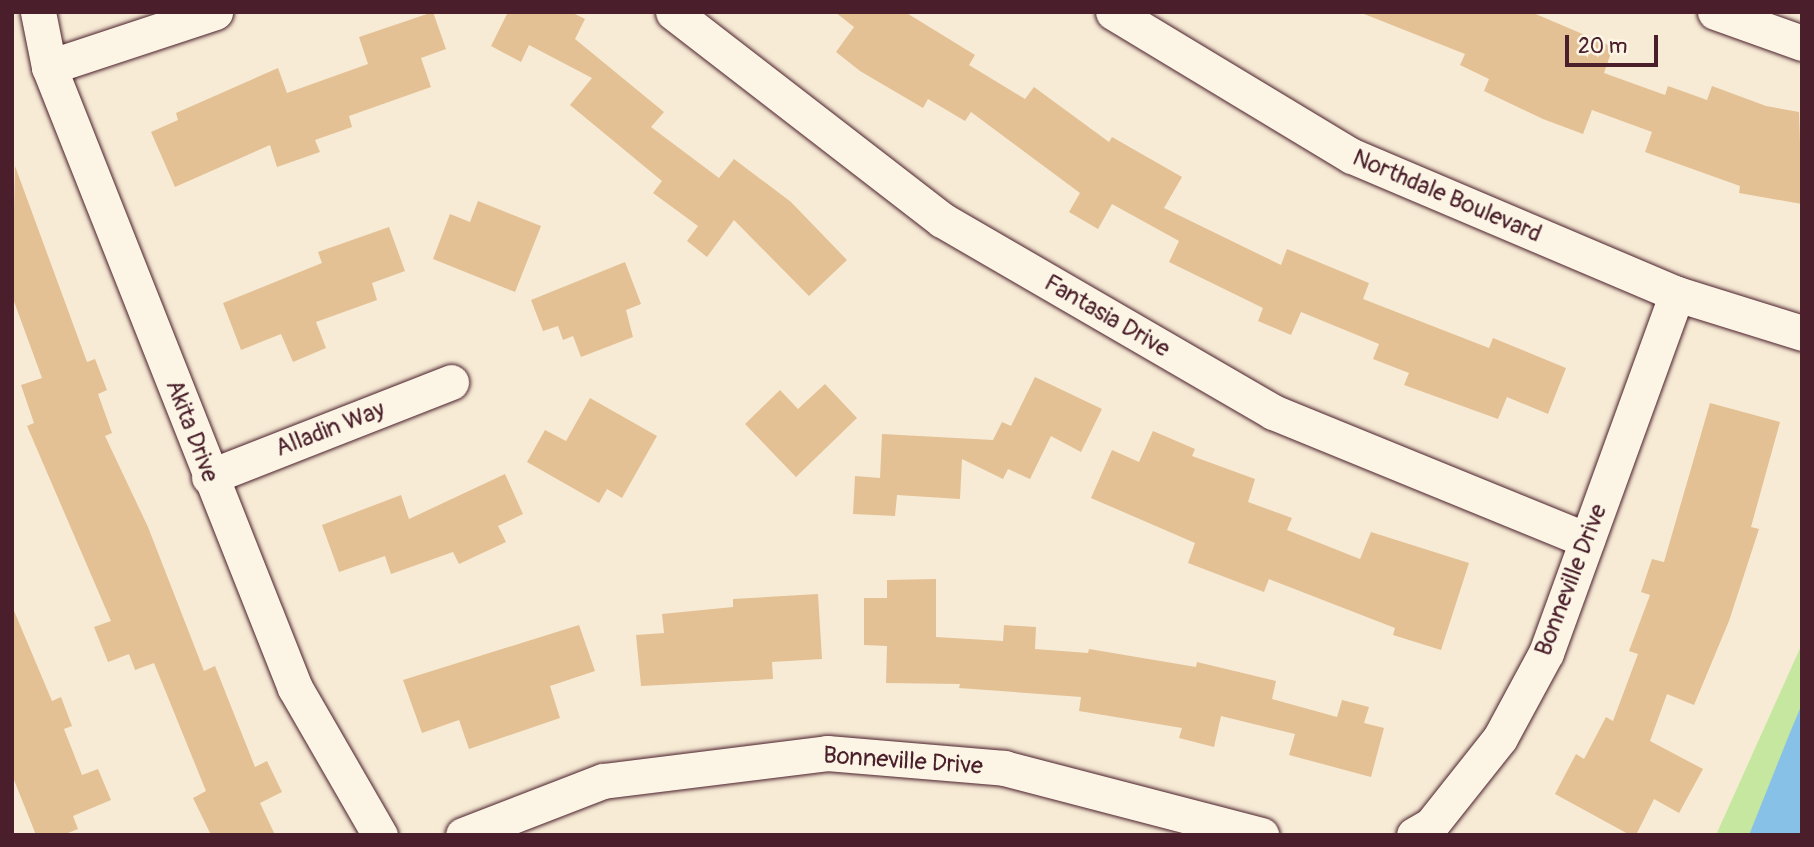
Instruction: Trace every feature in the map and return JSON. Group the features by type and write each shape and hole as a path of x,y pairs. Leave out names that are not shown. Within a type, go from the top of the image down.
{"street":[{"name":"Akita Drive","path":"38,12 49,67 209,477 295,688 380,835"},
{"path":"49,67 215,12"},
{"name":"Fantasia Drive","path":"673,12 942,220 1226,385 1273,412 1587,540"},
{"name":"Northdale Boulevard","path":"1113,12 1352,156 1677,295 1802,333"},
{"path":"1714,12 1802,43"},
{"name":"Bonneville Drive","path":"1414,835 1431,825 1500,738 1546,653 1677,295"},
{"name":"Alladin Way","path":"209,477 451,382"},
{"name":"Bonneville Drive","path":"463,835 603,781 827,753 1004,768 1261,835"}],"green space":[{"path":"1802,644 1802,835 1716,835"}],"water":[{"path":"1802,704 1802,835 1749,835 1791,730"}],"building":[{"path":"433,12 446,49 421,58 431,87 349,116 352,127 315,140 320,152 277,167 270,145 175,187 151,132 178,120 176,113 278,68 287,93 368,64 359,37"},
{"path":"508,12 571,12 585,19 575,39 664,112 651,127 719,178 734,159 791,202 847,260 809,296 734,220 707,257 687,241 698,226 653,193 662,181 570,105 592,78 529,45 521,62 491,46"},
{"path":"835,12 905,12 975,55 969,65 1025,99 1034,87 1109,142 1112,137 1182,177 1164,208 1281,265 1287,249 1369,283 1363,299 1489,348 1493,338 1566,368 1548,414 1507,397 1498,419 1404,385 1409,373 1373,359 1379,344 1301,312 1291,335 1258,321 1263,308 1169,262 1179,241 1112,204 1098,229 1069,212 1080,193 971,112 965,121 928,99 923,108 860,71 836,52 854,27"},
{"path":"1359,12 1531,12 1613,47 1604,73 1665,95 1668,86 1707,100 1712,86 1766,106 1799,112 1802,204 1739,193 1740,186 1645,152 1652,132 1592,110 1583,134 1543,119 1484,91 1489,79 1460,65 1465,54"},
{"path":"15,166 87,362 95,359 107,390 98,394 112,433 105,436 148,527 204,671 215,666 255,767 267,761 282,792 260,803 275,835 211,835 193,798 206,791 154,663 135,670 129,654 108,662 94,627 111,621 27,426 34,423 21,385 42,378 12,296"},
{"path":"478,201 541,226 515,292 433,259 450,214 470,222"},
{"path":"389,227 405,271 372,283 377,300 316,322 326,348 293,362 281,334 241,350 223,303 322,263 318,252"},
{"path":"625,262 641,304 626,310 633,337 581,357 573,336 563,340 558,326 543,331 531,300"},
{"path":"1035,377 1102,409 1081,452 1051,436 1030,479 1008,469 1003,479 962,459 960,499 897,495 895,516 853,514 855,476 880,478 882,434 993,440 1002,422 1011,426"},
{"path":"825,384 857,418 796,477 745,424 780,390 798,409"},
{"path":"590,398 657,436 622,498 607,489 599,503 527,462 545,430 566,441"},
{"path":"1710,403 1780,422 1751,527 1759,529 1729,621 1694,705 1667,694 1650,741 1703,769 1679,813 1654,799 1636,835 1630,835 1555,794 1576,754 1584,759 1606,717 1613,721 1638,654 1629,651 1650,595 1641,592 1652,559 1664,562"},
{"path":"1153,431 1195,449 1192,456 1255,479 1248,502 1292,518 1287,530 1360,559 1371,532 1469,563 1441,650 1393,635 1395,628 1269,579 1264,592 1188,563 1195,543 1091,498 1112,450 1139,462"},
{"path":"505,474 523,514 498,526 506,542 459,564 453,552 391,574 385,556 339,572 322,525 401,495 409,519"},
{"path":"936,579 936,637 1003,641 1004,625 1036,627 1035,649 1088,653 1089,649 1196,667 1197,662 1276,681 1272,699 1337,717 1342,700 1369,707 1364,723 1384,728 1371,777 1289,755 1295,734 1221,716 1214,747 1179,738 1182,728 1079,711 1081,697 959,688 960,684 886,683 887,646 864,645 864,598 887,598 887,580"},
{"path":"818,594 822,659 772,662 773,679 641,686 636,635 664,633 662,614 733,607 733,599"},
{"path":"12,606 52,701 61,697 72,726 64,729 82,775 98,769 111,800 73,816 78,829 63,835 36,835 12,775"},
{"path":"579,625 595,671 550,686 560,718 469,749 459,720 422,733 403,680"}]}
